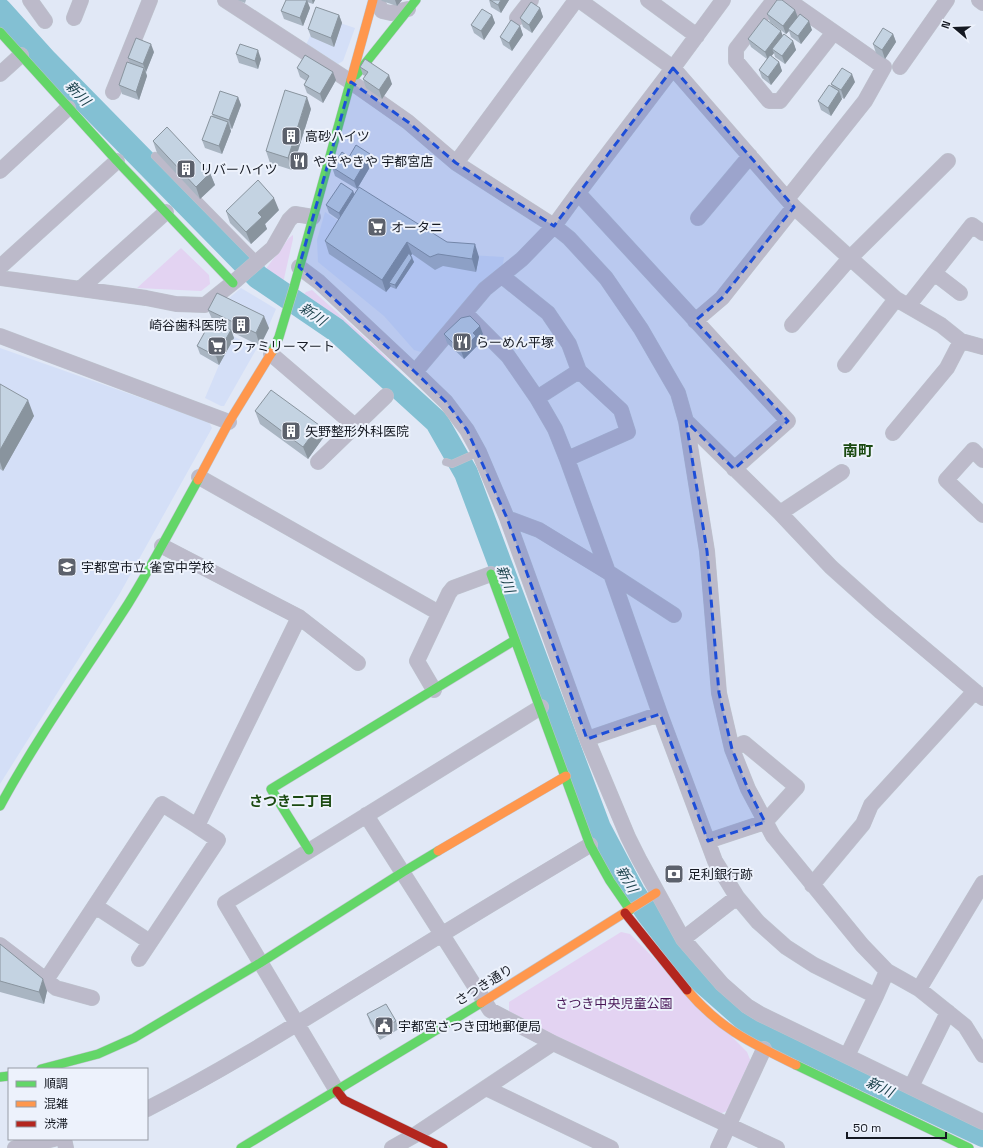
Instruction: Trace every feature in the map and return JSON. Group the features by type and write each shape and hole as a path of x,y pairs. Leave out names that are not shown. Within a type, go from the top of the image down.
{"street":[{"path":"30,0 45,21"},
{"path":"74,18 81,0"},
{"path":"113,92 150,0"},
{"path":"225,0 351,82 408,122 456,163 554,226 569,238 606,278 641,329 678,393 686,421 707,551 720,693 732,748 748,790 773,836 862,945 887,971 919,989 965,1026 983,1055"},
{"path":"0,806 18,773 129,602 162,546 229,422 271,354 279,337 375,0"},
{"path":"375,0 382,11 391,13 412,5"},
{"path":"517,18 531,0"},
{"path":"456,163 576,0"},
{"path":"579,0 673,68 790,203 850,258 902,302 941,325 960,341 983,347"},
{"path":"648,0 697,36"},
{"path":"415,372 485,289 522,259 554,226 697,36 722,0"},
{"path":"774,0 736,49 736,61 769,101 780,101 834,32"},
{"path":"696,321 722,298 865,101 884,67 788,0"},
{"path":"900,67 947,0"},
{"path":"979,0 983,3"},
{"path":"351,82 412,5"},
{"path":"0,32 117,161 233,283"},
{"path":"0,74 21,55"},
{"path":"0,171 68,108"},
{"path":"698,218 750,156"},
{"path":"0,267 117,161"},
{"path":"792,325 850,258 948,161"},
{"path":"578,193 788,421 734,469"},
{"path":"80,289 166,212"},
{"path":"0,278 146,298 176,304 205,305 273,248 289,220 295,214 313,217"},
{"path":"845,365 902,302 934,273 972,225 983,233"},
{"path":"299,267 319,282 446,402 467,430 473,455 507,518 587,739 652,896 684,939 722,984 747,1006 760,1014 983,1122"},
{"path":"934,273 960,293"},
{"path":"502,276 548,313 569,344 578,371 621,410 628,432 567,459"},
{"path":"465,313 508,356 538,398 555,429 715,861 737,897 758,922 786,947 814,965 876,996"},
{"path":"0,336 229,422"},
{"path":"893,433 947,368 960,341"},
{"path":"271,354 355,426"},
{"path":"538,398 578,371"},
{"path":"318,462 386,396"},
{"path":"686,421 780,513 831,567 881,612 979,695 871,804 863,824 812,885"},
{"path":"983,460 973,450 946,480 983,515"},
{"path":"780,513 842,472"},
{"path":"199,477 432,609"},
{"path":"507,518 539,530 674,615"},
{"path":"162,546 299,616 358,663"},
{"path":"434,690 417,661 450,593 454,588 491,574 541,707 590,845 610,881 676,977 701,1006 718,1022 739,1036 764,1050 969,1148"},
{"path":"197,826 299,616"},
{"path":"310,850 271,789 515,640"},
{"path":"443,1148 344,1100 337,1091 225,903 541,707"},
{"path":"587,739 660,714"},
{"path":"708,841 765,822 797,787 744,743 732,748"},
{"path":"49,1068 98,1054 134,1038 260,963 403,872 566,776"},
{"path":"46,980 162,804 218,840 139,959"},
{"path":"366,815 490,1010 553,1043 777,1148"},
{"path":"148,1108 194,1085 297,1024 442,934 590,845"},
{"path":"919,989 982,890"},
{"name":"さつき通り","path":"241,1148 484,1001 652,896"},
{"path":"684,939 737,897"},
{"path":"95,906 150,942"},
{"path":"0,945 56,988 92,998"},
{"path":"847,1056 887,971"},
{"path":"911,1087 948,1012"},
{"path":"392,1148 415,1135 553,1043"},
{"path":"718,1148 764,1050"},
{"path":"486,1088 601,1146"},
{"path":"15,1148 50,1140"}],"lane":[{"path":"155,156 256,263"},
{"path":"449,463 473,455"}],"highlighted area":[{"path":"673,68 794,207 722,298 695,321 788,421 734,469 686,421 707,551 719,693 732,749 748,789 765,822 708,841 660,714 587,739 507,518 467,430 446,402 299,267 351,82 408,122 456,163 554,226"}],"shaded area":[{"path":"319,16 355,28 343,61 338,64 332,62 306,45"},
{"path":"325,212 346,226 452,254 504,257 503,264 430,347 421,352 414,350 384,316 318,262 317,240"},
{"path":"241,288 276,309 260,346 213,322 221,305"},
{"path":"215,327 257,348 224,406 205,398 219,365 200,354"},
{"name":"宇都宮市立 雀宮中学校","path":"0,348 209,422 212,428 119,595 0,784"}],"green space":[{"path":"293,235 283,283 265,270 289,238"},
{"path":"181,248 209,275 210,284 201,291 137,288"},
{"path":"312,290 379,350 405,377 344,323 304,294"},
{"name":"さつき中央児童公園","path":"621,932 630,934 747,1052 751,1062 727,1111 719,1114 509,1014 509,1002"}],"building":[{"path":"286,0 307,0 300,18 281,11"},
{"path":"490,0 501,0 498,5"},
{"path":"777,0 782,0 795,10 783,26 767,14"},
{"path":"531,2 540,8 529,25 520,18"},
{"path":"316,7 339,15 331,38 308,29"},
{"path":"482,9 492,15 481,31 471,25"},
{"path":"800,14 809,21 798,36 788,29"},
{"path":"764,18 781,31 765,52 748,39"},
{"path":"511,20 520,26 509,43 500,37"},
{"path":"883,28 893,34 882,50 873,44"},
{"path":"784,34 793,41 782,56 772,49"},
{"path":"136,38 151,44 143,64 128,58"},
{"path":"240,44 258,50 255,61 236,54"},
{"path":"305,55 333,72 320,94 304,85 309,76 297,68"},
{"path":"770,55 779,62 768,77 759,70"},
{"path":"365,59 389,75 379,90 363,79 368,72 360,67"},
{"path":"127,62 144,68 136,92 119,85"},
{"path":"842,68 852,74 841,90 831,84"},
{"path":"829,85 839,91 828,108 818,101"},
{"path":"285,90 307,97 288,158 266,151"},
{"path":"220,91 238,97 229,120 212,114"},
{"path":"211,116 228,122 219,146 202,140"},
{"path":"167,127 210,173 196,187 153,141"},
{"path":"356,145 370,154 354,181 332,167 342,152 349,157"},
{"path":"258,180 274,198 258,213 262,217 246,232 226,211"},
{"path":"341,183 353,191 339,213 326,205"},
{"name":"オータニ","path":"359,187 447,242 475,244 472,259 438,254 430,257 407,242 382,280 325,241"},
{"path":"409,253 412,258 395,285 389,283"},
{"path":"217,293 264,316 256,333 208,310"},
{"path":"470,316 480,326 473,333 476,336 461,351 444,334 461,318"},
{"path":"212,319 231,330 216,356 197,346"},
{"path":"0,384 28,400 0,450"},
{"path":"271,390 319,425 303,447 255,411"},
{"path":"0,944 43,979 39,992 0,981"},
{"path":"386,1004 396,1021 377,1032 367,1014"}],"waterway":[{"name":"新川","path":"0,10 46,61 258,277 336,330 437,422 466,473 599,828 633,892 697,977 748,1022 769,1034 983,1135"}],"traffic: fast":[{"path":"356,75 416,0"},
{"path":"0,32 117,161 233,283"},
{"path":"272,352 279,337 294,287 351,80"},
{"path":"0,806 30,754 128,604 198,480"},
{"path":"491,574 590,845 610,881 630,910"},
{"path":"309,850 271,789 515,640"},
{"path":"45,1068 98,1054 134,1038 260,963 438,851"},
{"path":"241,1148 481,1003"},
{"path":"796,1065 969,1148"},
{"path":"0,1077 8,1076"}],"traffic: slow":[{"path":"351,80 373,0"},
{"path":"198,480 229,422 272,352"},
{"path":"438,851 566,776"},
{"path":"481,1003 656,893"},
{"path":"687,990 699,1004 737,1034 796,1065"}],"traffic: jam":[{"path":"625,913 687,990"},
{"path":"337,1091 344,1100 443,1148"}],"place":[{"name":"高砂ハイツ","path":"291,136"},
{"name":"やきやきや 宇都宮店","path":"299,161"},
{"name":"リバーハイツ","path":"186,169"},
{"name":"オータニ","path":"377,227"},
{"name":"崎谷歯科医院","path":"241,325"},
{"name":"らーめん平塚","path":"462,342"},
{"name":"ファミリーマート","path":"217,346"},
{"name":"矢野整形外科医院","path":"291,431"},
{"name":"宇都宮市立 雀宮中学校","path":"67,567"},
{"name":"足利銀行跡","path":"674,874"},
{"name":"宇都宮さつき団地郵便局","path":"384,1026"}],"district":[{"name":"南町","path":"858,450"},
{"name":"さつき二丁目","path":"291,801"}]}
